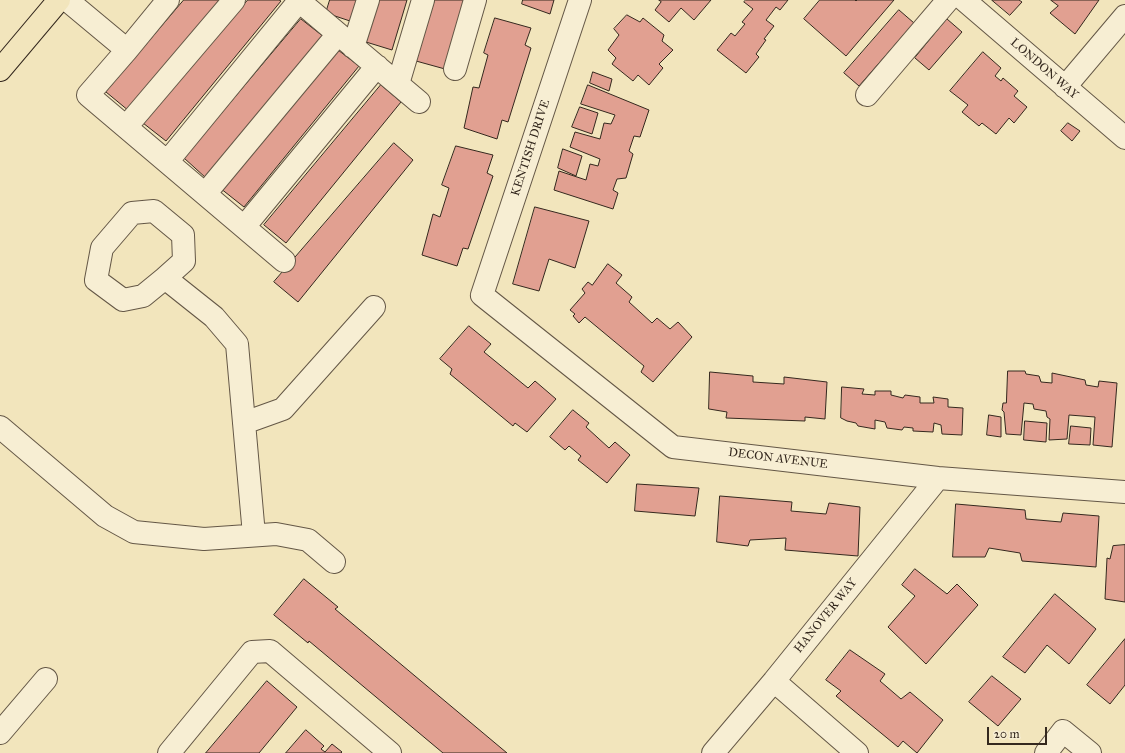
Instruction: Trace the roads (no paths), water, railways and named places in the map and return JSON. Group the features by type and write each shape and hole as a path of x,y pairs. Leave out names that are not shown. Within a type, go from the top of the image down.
{"main road":[{"path":"0,70 59,0"}],"street":[{"path":"67,0 127,50"},
{"path":"168,0 88,95 284,261"},
{"path":"126,127 234,0"},
{"path":"205,194 346,40 368,0"},
{"path":"398,84 423,0"},
{"path":"455,69 476,0"},
{"name":"KENTISH DRIVE","path":"482,295 580,0"},
{"path":"867,96 948,0"},
{"name":"LONDON WAY","path":"964,0 1125,138"},
{"path":"167,162 308,4 346,40 419,102"},
{"path":"1065,87 1125,16"},
{"path":"244,227 377,66"},
{"path":"165,278 214,317 237,344 254,536"},
{"name":"DECON AVENUE","path":"482,295 673,447 938,478 1125,492"},
{"path":"244,423 283,409 374,308"},
{"path":"0,427 105,516 134,532 204,539 276,534 308,540 334,562"},
{"name":"HANOVER WAY","path":"713,753 774,681 938,478"},
{"path":"168,753 252,652 270,651 390,753"},
{"path":"0,734 46,679"},
{"path":"774,681 857,753"},
{"path":"1046,753 1063,732 1090,753"}]}
